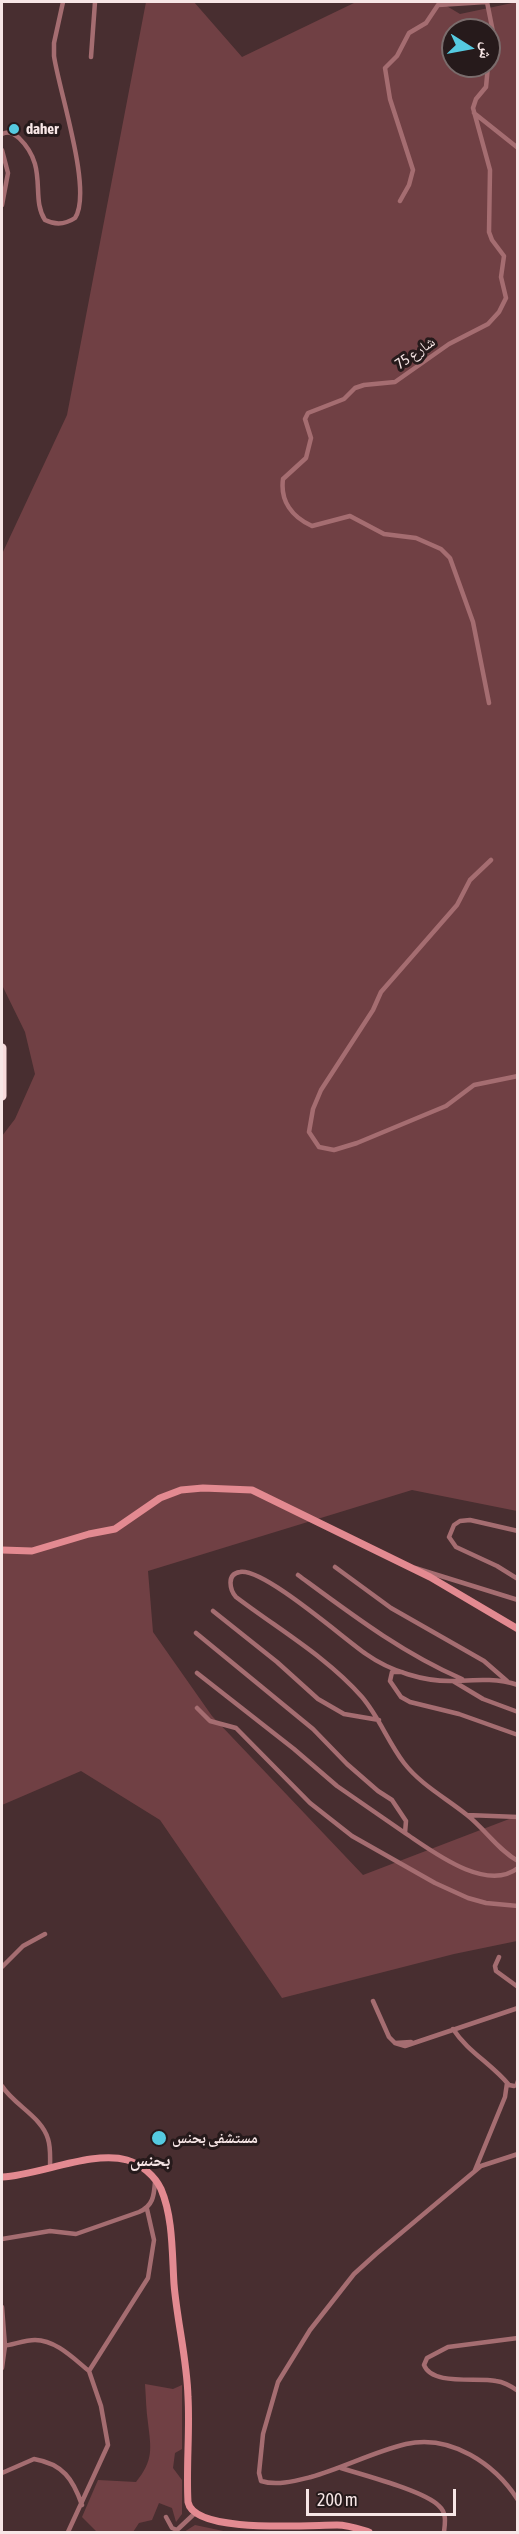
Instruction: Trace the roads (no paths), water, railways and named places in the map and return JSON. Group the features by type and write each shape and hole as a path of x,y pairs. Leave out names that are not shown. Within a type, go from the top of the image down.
{"highway":[{"path":"2,1048 2,1096"}],"main road":[{"path":"2,1550 32,1551 89,1534 115,1529 155,1501 181,1490 240,1488 265,1494 412,1568 518,1629"},
{"path":"2,2177 96,2159 115,2158 136,2164 155,2180 165,2202 170,2232 189,2398 187,2487 189,2507 193,2515 208,2523 252,2530 279,2531 340,2525 369,2532"}],"street":[{"path":"2,134 7,132 16,136 32,155 39,177 40,207 45,220 56,224 75,218 80,201 76,157 54,56 56,30 63,2"},
{"path":"91,57 95,2"},
{"path":"400,201 409,185 413,170 390,99 385,68 397,56 406,36 426,23 435,7 445,3 487,2 490,18"},
{"path":"487,78 486,87 473,104 474,112 518,148"},
{"name":"شارع 75","path":"474,112 490,170 489,236 504,256 501,277 506,294 503,305 488,324 449,344 395,382 355,388 344,399 308,412 304,418 311,438 306,458 283,479 282,489 286,504 299,520 312,526 350,516 384,534 416,538 441,549 450,558 473,622 489,703"},
{"path":"2,150 8,173 2,205"},
{"path":"491,860 470,880 457,905 381,992 373,1010 321,1090 313,1109 309,1132 320,1148 334,1150 357,1143 446,1106 474,1085 518,1076"},
{"path":"518,1531 464,1520 454,1525 449,1537 456,1547 497,1566 518,1579"},
{"path":"335,1567 391,1608 484,1661 510,1682"},
{"path":"412,1568 423,1569 471,1587 518,1600"},
{"path":"518,1685 476,1678 453,1681 403,1672 367,1654 334,1628 262,1580 246,1572 238,1572 230,1580 230,1587 236,1597 344,1679 362,1697 379,1720 408,1769 426,1786 467,1815 495,1843 518,1861"},
{"path":"298,1575 396,1645 463,1680"},
{"path":"213,1611 327,1705 344,1714 379,1720"},
{"path":"196,1633 313,1729 347,1764 392,1800 406,1821 405,1833"},
{"path":"403,1672 392,1672 390,1681 400,1697 410,1702 459,1714 518,1735"},
{"path":"197,1673 337,1786 432,1851 472,1872 501,1876 518,1868"},
{"path":"453,1681 483,1699 518,1712"},
{"path":"197,1708 210,1721 236,1728 310,1803 352,1836 383,1855 468,1898 486,1903 518,1906"},
{"path":"467,1815 518,1817"},
{"path":"2,1967 23,1946 45,1934"},
{"path":"499,1957 495,1969 518,1987"},
{"path":"373,2001 389,2037 395,2043 411,2042 518,2008"},
{"path":"453,2030 467,2048 486,2060 507,2083 517,2084"},
{"path":"474,2172 505,2097 507,2083"},
{"path":"2,2086 10,2098 43,2129 50,2145 50,2168"},
{"path":"518,2154 486,2163 354,2274 310,2330 278,2382 263,2434 259,2473 261,2481 293,2482 341,2468 409,2443 446,2445 464,2451 494,2472 518,2500"},
{"path":"2,2239 50,2231 76,2234 147,2209 153,2199 155,2180"},
{"path":"89,2371 148,2277 154,2240 147,2209"},
{"path":"2,2307 2,2368"},
{"path":"518,2338 448,2347 427,2358 424,2365 428,2372 439,2378 496,2381 518,2391"},
{"path":"3,2346 34,2340 46,2341 64,2351 89,2371 101,2406 108,2445 68,2532"},
{"path":"2,2473 34,2459 59,2467 71,2478 81,2505"},
{"path":"341,2468 409,2491 438,2504 445,2516 444,2532"},
{"path":"166,2517 172,2528 177,2530 193,2515"}],"place":[{"name":"daher","path":"14,129"},
{"name":"مستشفى بحنس","path":"159,2138"}],"district":[{"name":"بحنس","path":"150,2160"}]}
